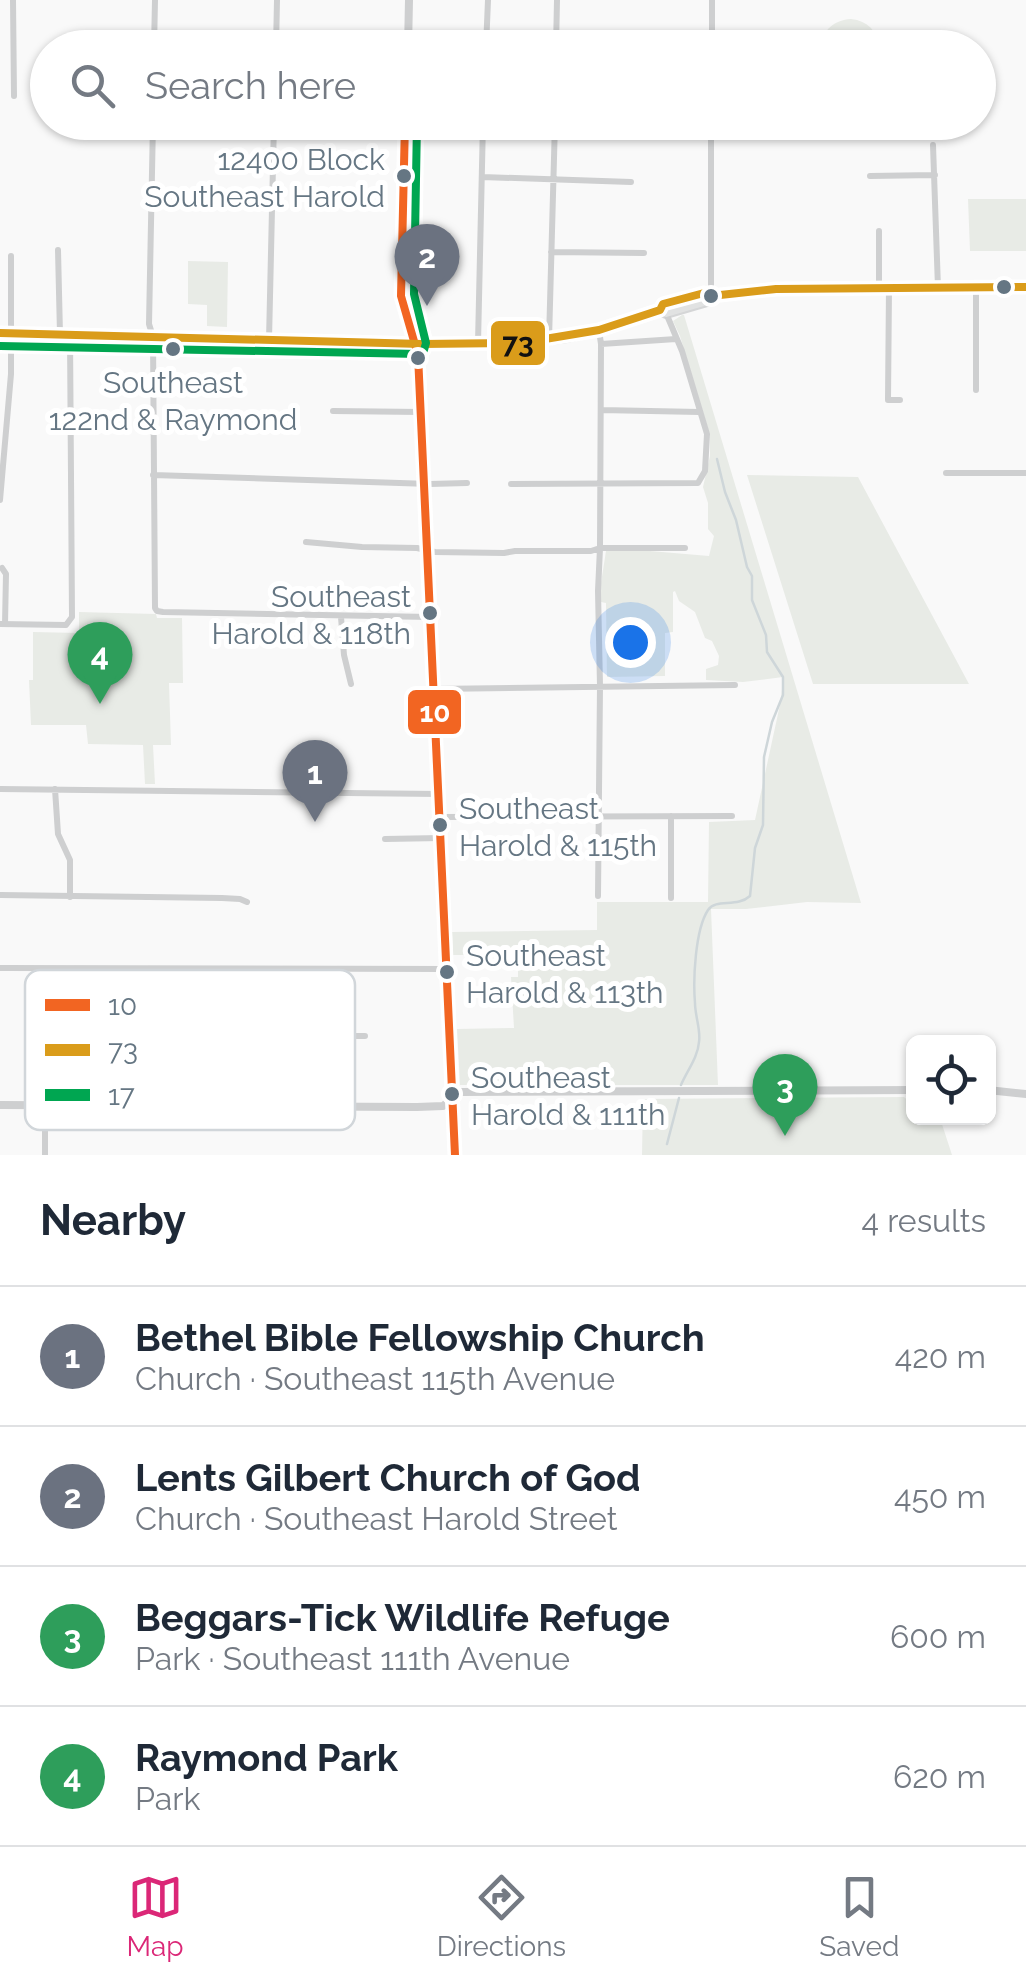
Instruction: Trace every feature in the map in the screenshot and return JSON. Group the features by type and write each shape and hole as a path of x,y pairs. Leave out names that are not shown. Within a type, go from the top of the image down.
{"main road":[{"path":"0,332 478,344 549,340 599,330 663,311 662,304 704,293 711,296 767,289 1026,287"}],"street":[{"path":"13,0 14,96"},
{"path":"154,30 155,0"},
{"path":"276,30 277,0"},
{"path":"408,30 409,0"},
{"path":"487,30 488,0"},
{"path":"557,30 558,0"},
{"path":"712,0 712,30"},
{"path":"153,140 149,324 153,336 155,608 430,617"},
{"path":"268,340 274,140"},
{"path":"405,140 401,290 418,356 455,1155"},
{"path":"478,344 483,140"},
{"path":"549,340 554,140"},
{"path":"711,296 712,140"},
{"path":"933,145 938,288"},
{"path":"870,176 934,175"},
{"path":"482,177 631,182"},
{"path":"879,231 888,400 900,400"},
{"path":"2,568 6,574 2,624 66,625 71,621 65,334 58,250"},
{"path":"551,252 644,253"},
{"path":"0,500 11,360 10,256"},
{"path":"976,287 976,390"},
{"path":"511,484 698,484 705,471 707,434 682,351 663,311"},
{"path":"598,896 599,330"},
{"path":"601,344 676,339"},
{"path":"0,360 11,360"},
{"path":"333,410 421,412"},
{"path":"601,410 699,412"},
{"path":"946,473 1026,473"},
{"path":"154,475 466,483"},
{"path":"306,542 504,553 685,548"},
{"path":"341,616 351,684"},
{"path":"434,688 735,685"},
{"path":"0,789 438,794"},
{"path":"55,790 58,834 70,860 70,897"},
{"path":"671,816 671,898"},
{"path":"440,817 732,816"},
{"path":"385,839 440,838"},
{"path":"0,896 247,902"},
{"path":"0,968 447,968"},
{"path":"355,1036 365,1036"},
{"path":"355,1106 443,1106 460,1092 906,1090"},
{"path":"996,1091 1026,1094"},
{"path":"44,1130 44,1155"}],"shaded area":[{"path":"851,19 872,30 828,30 839,21"},
{"path":"968,199 1026,199 1026,251 970,251"},
{"path":"188,261 228,262 227,327 207,326 207,305 188,304"},
{"path":"682,315 861,903 807,902 711,909 718,1085 460,1085 457,1029 514,1028 511,977 518,977 518,955 453,955 452,932 597,930 597,902 708,902 709,822 755,820 783,677 743,682 706,680 706,669 718,665 719,656 712,641 705,638 695,612 679,601 675,591 673,632 665,633 665,676 607,677 606,603 601,602 606,551 709,556 714,536 708,529 708,503 703,487 710,435 673,321"},
{"path":"747,475 858,477 969,684 813,684"},
{"path":"79,612 182,618 183,683 169,683 171,745 153,745 155,784 145,784 143,745 88,744 86,725 31,725 33,632 79,633"},
{"path":"904,1097 906,1125 942,1125 952,1155 642,1155 643,1099"}],"waterway":[{"path":"681,1085 699,1042 694,982 700,930 712,906 739,902 750,896 755,848 763,825 764,757 783,695 783,677 767,652 766,635 752,600 752,576 717,459"},
{"path":"667,1144 679,1098"}],"transit line":[{"name":"10","path":"405,140 401,296 418,355 455,1155"},
{"name":"17","path":"0,346 420,354 426,343 414,294 417,140"},
{"name":"73","path":"0,333 521,343 599,330 660,310 663,304 704,293 711,296 776,289 1026,287"}],"place":[{"name":"12400 Block Southeast Harold","path":"404,176"},
{"name":"Lents Gilbert Church of God","path":"427,306"},
{"name":"Southeast 122nd & Raymond","path":"173,349"},
{"name":"Southeast Harold & 118th","path":"430,613"},
{"name":"Raymond Park","path":"100,704"},
{"name":"Bethel Bible Fellowship Church","path":"315,822"},
{"name":"Southeast Harold & 115th","path":"440,825"},
{"name":"Southeast Harold & 113th","path":"447,972"},
{"name":"Southeast Harold & 111th","path":"452,1094"},
{"name":"Beggars-Tick Wildlife Refuge","path":"785,1136"}]}
